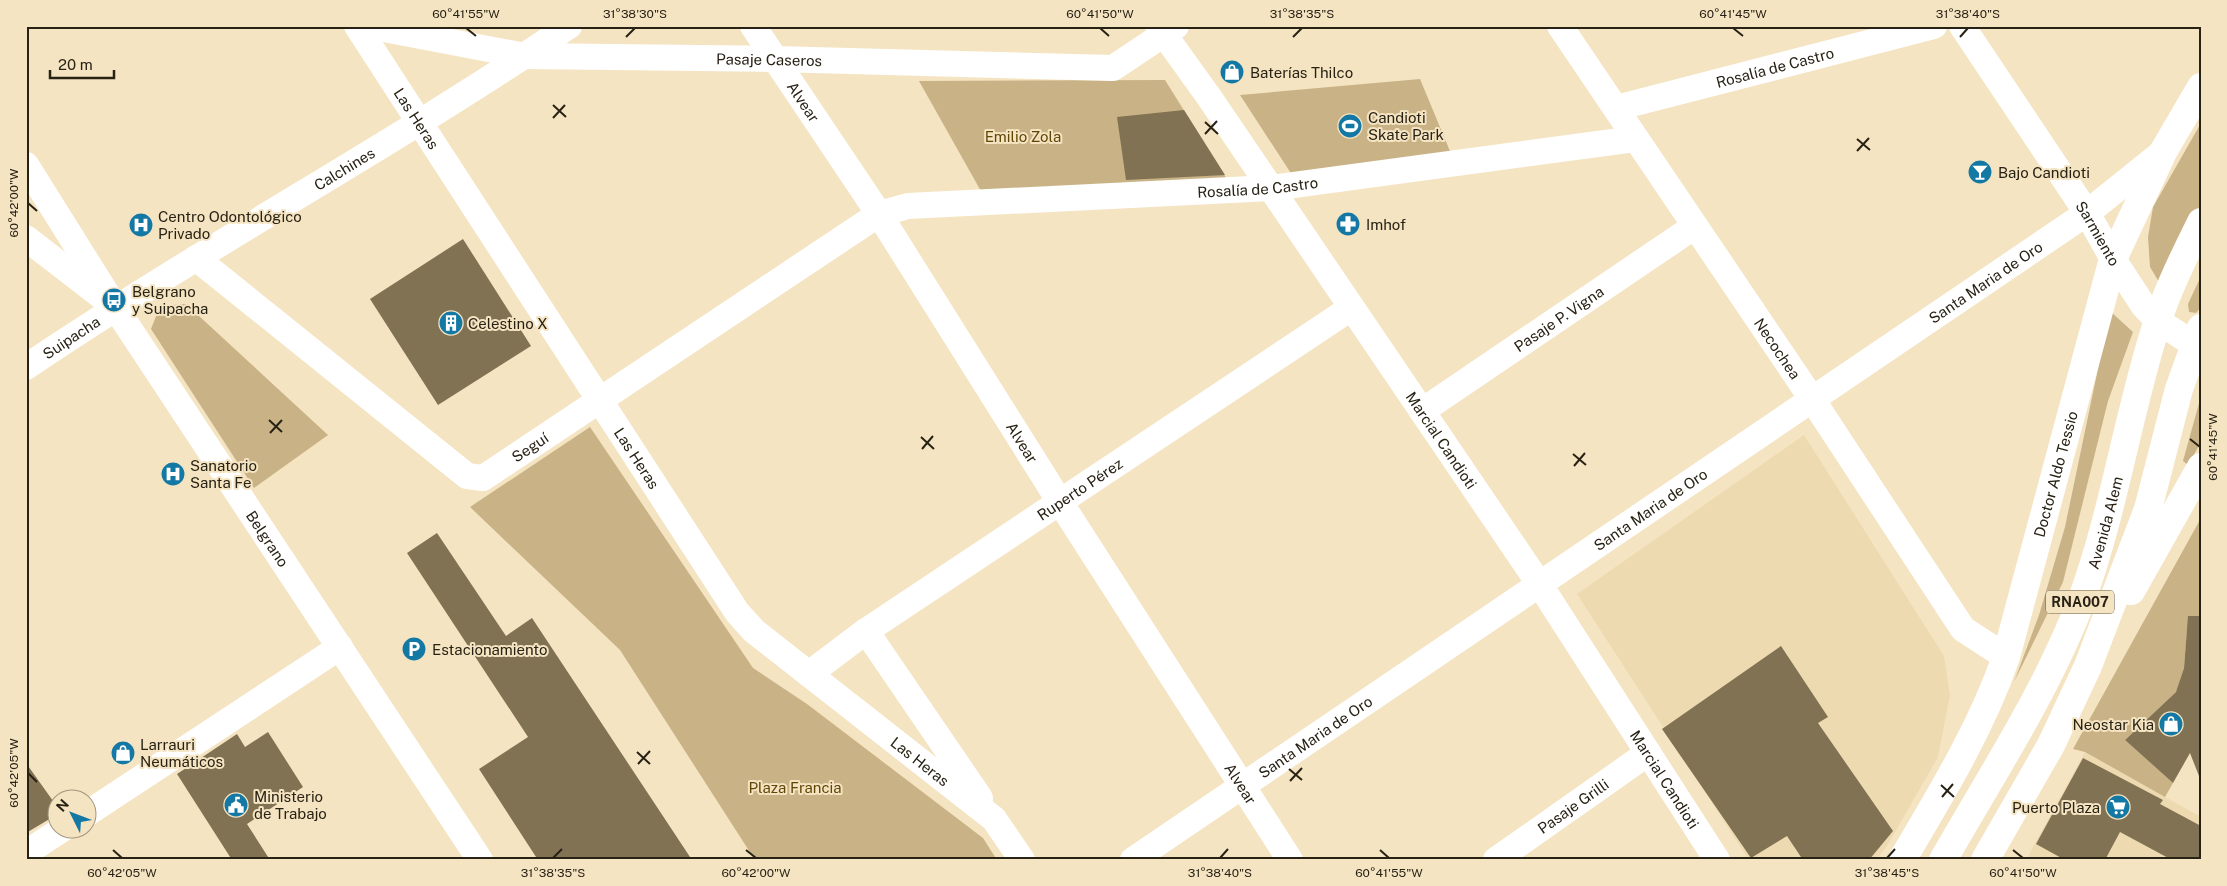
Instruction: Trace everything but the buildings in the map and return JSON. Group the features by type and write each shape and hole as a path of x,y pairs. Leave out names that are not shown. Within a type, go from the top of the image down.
{"main road":[{"name":"Doctor Aldo Tessio","path":"1902,860 1964,752 1993,694 2006,657 2113,259 2164,152 2201,87"},
{"name":"Avenida Alem","path":"1943,860 2051,671 2082,597 2104,533 2158,321 2173,280 2201,222"},
{"name":"RNA007","path":"1985,860 2051,745 2088,666 2148,509 2179,389 2199,341"},
{"path":"2088,666 2201,467"}],"street":[{"name":"Las Heras","path":"357,26 737,612 754,631 994,819"},
{"name":"Pasaje Caseros","path":"368,26 526,56 774,59 1112,68 1166,29"},
{"name":"Calchines","path":"115,307 420,122 526,56 569,26"},
{"name":"Alvear","path":"753,26 879,214 1060,502 1290,860"},
{"name":"Necochea","path":"1560,26 1812,400 1963,629 2006,657"},
{"name":"Rosalía de Castro","path":"1616,108 1934,26"},
{"name":"Sarmiento","path":"1962,26 2086,213 2113,259 2144,305 2158,321 2199,341"},
{"name":"Marcial Candioti","path":"1166,29 1209,97 1540,585 1717,860"},
{"name":"Rosalía de Castro","path":"879,214 908,206 1271,188 1635,139"},
{"name":"Santa Maria de Oro","path":"1133,860 2086,213 2164,152"},
{"name":"Belgrano","path":"26,165 115,307 480,860"},
{"name":"Seguí","path":"196,258 468,476 483,478 879,214"},
{"name":"Pasaje P. Vigna","path":"1422,411 1695,226"},
{"path":"26,238 115,307"},
{"name":"Suipacha","path":"26,366 115,307"},
{"name":"Ruperto Pérez","path":"809,674 866,631 1351,308"},
{"name":"Las Heras","path":"866,631 1022,860"},
{"path":"98,806 340,648"},
{"name":"Pasaje Grilli","path":"1496,860 1648,753"},
{"path":"26,853 49,838"}],"shaded area":[{"path":"1804,435 1944,656 1950,695 1938,757 1887,846 1876,860 1749,860 1577,594"},
{"name":"Puerto Plaza","path":"2085,752 2201,817 2201,860 2026,860"}],"green space":[{"name":"Candioti Skate Park","path":"1420,79 1452,156 1294,178 1240,95"},
{"name":"Emilio Zola","path":"1165,80 1230,184 982,193 919,81"},
{"path":"2201,123 2201,208 2162,287 2150,267 2148,237 2153,207"},
{"path":"2201,276 2201,307 2196,313 2189,312 2188,304"},
{"path":"186,304 328,435 254,488 151,329 160,306"},
{"path":"2110,311 2133,332 2108,401 2063,582 2014,682 2039,615 2065,527"},
{"path":"2201,396 2201,442 2188,465 2183,461"},
{"name":"Plaza Francia","path":"590,427 753,668 807,704 983,838 997,860 755,860 620,650 470,507"},
{"path":"2201,518 2201,636 2187,631 2184,668 2177,691 2125,740 2173,783 2165,797 2085,752 2073,749"}],"place":[{"name":"Baterías Thilco","path":"1232,72"},
{"name":"Candioti Skate Park","path":"1350,126"},
{"name":"Bajo Candioti","path":"1980,172"},
{"name":"Imhof","path":"1348,224"},
{"name":"Centro Odontológico Privado","path":"141,225"},
{"name":"Belgrano y Suipacha","path":"114,300"},
{"name":"Celestino X","path":"451,323"},
{"name":"Sanatorio Santa Fe","path":"173,474"},
{"name":"Estacionamiento","path":"414,649"},
{"name":"Neostar Kia","path":"2171,724"},
{"name":"Larrauri Neumáticos","path":"123,753"},
{"name":"Ministerio de Trabajo","path":"236,805"},
{"name":"Puerto Plaza","path":"2118,807"}]}
